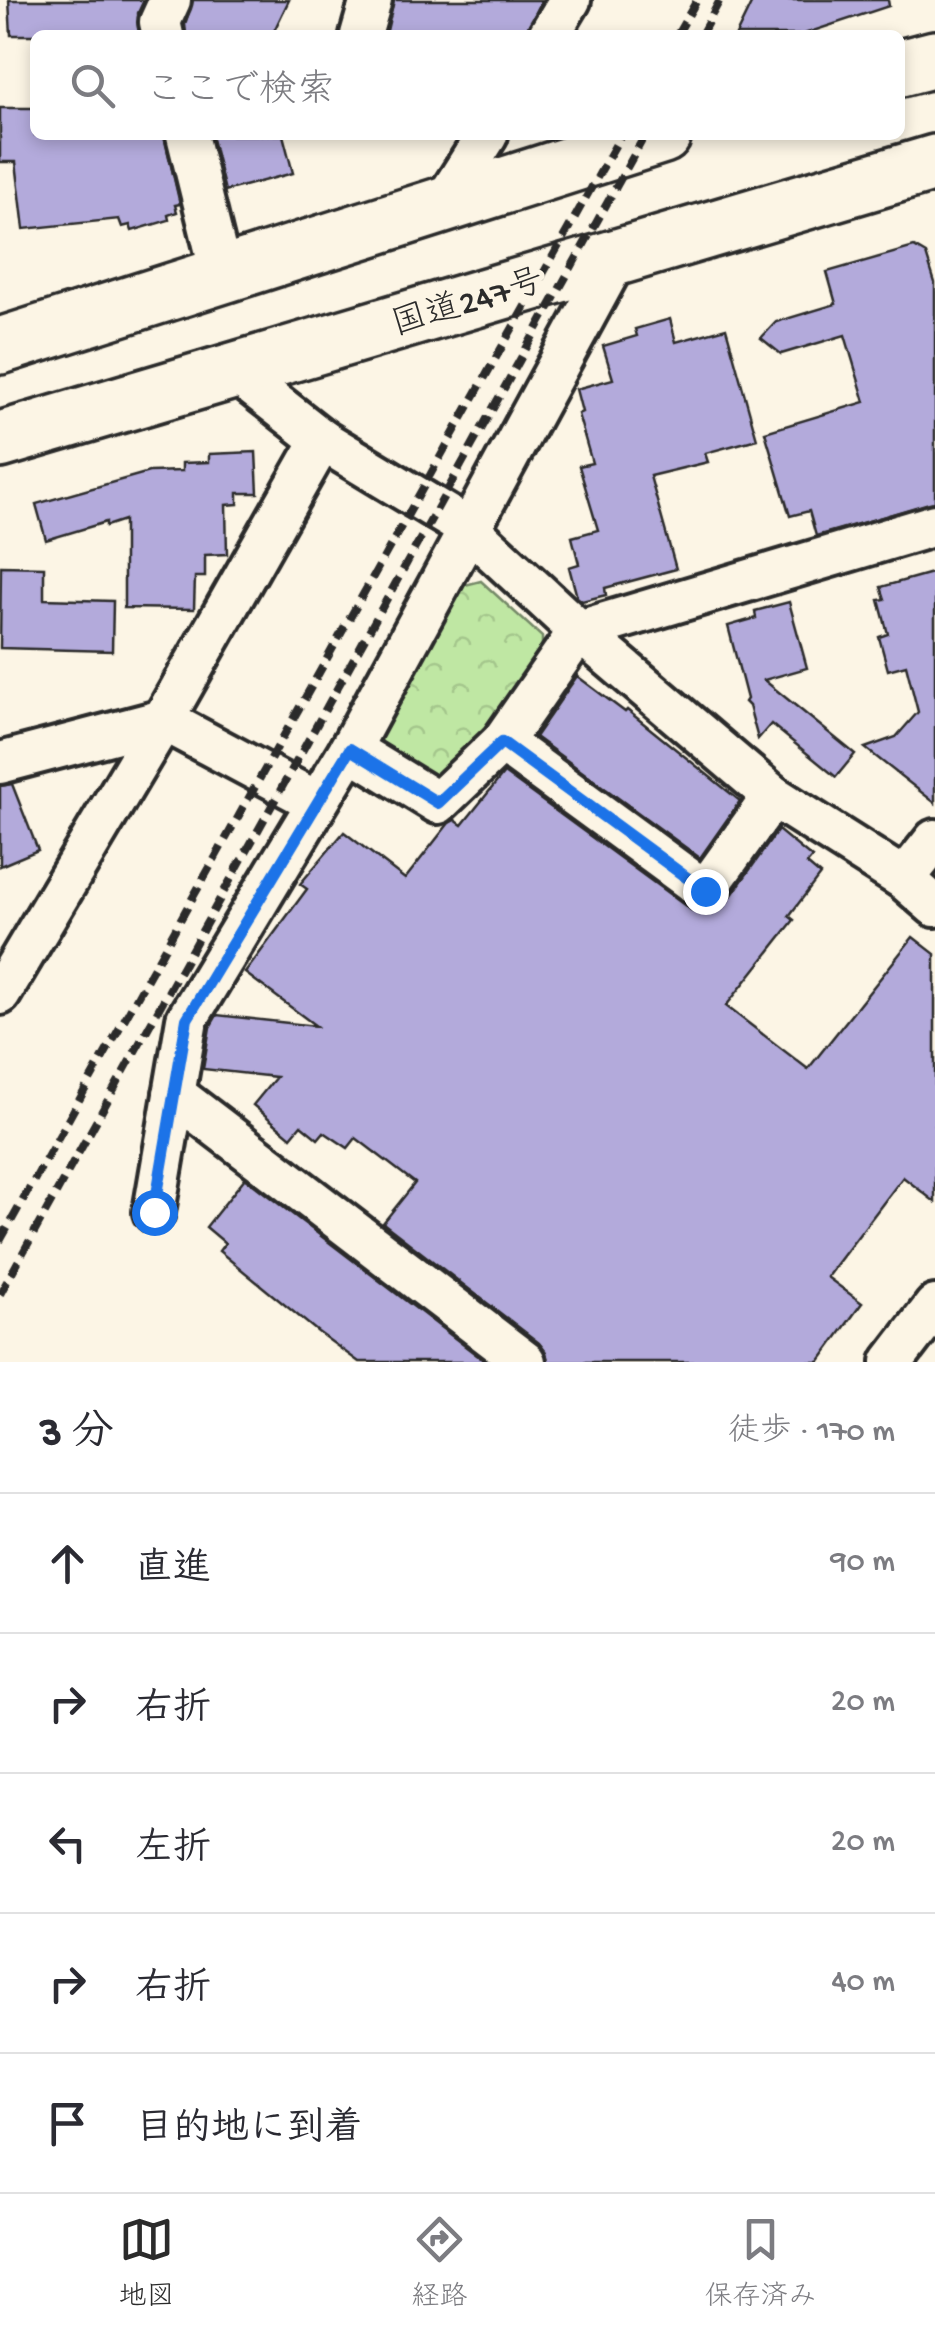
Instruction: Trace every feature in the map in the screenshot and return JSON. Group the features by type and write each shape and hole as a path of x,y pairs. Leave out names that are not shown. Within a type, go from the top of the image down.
{"highway":[{"path":"905,67 935,59"},
{"path":"0,346 646,140"},
{"name":"国道247号","path":"0,440 618,255 933,169"}],"street":[{"path":"162,30 160,22 170,0"},
{"path":"362,30 371,0"},
{"path":"551,30 570,0"},
{"path":"188,140 222,277"},
{"path":"444,204 483,140"},
{"path":"154,1212 187,1019 350,749 618,255"},
{"path":"234,371 322,440 469,529 579,631 772,796 904,879 935,906"},
{"path":"0,994 164,720 322,440"},
{"path":"350,749 438,803 502,742 579,631 935,524"},
{"path":"0,764 164,720 317,802"},
{"path":"502,742 705,891 772,796"},
{"path":"904,879 935,840"},
{"path":"174,1094 525,1362"},
{"path":"892,1362 935,1306"}],"green space":[{"path":"481,581 542,637 542,657 445,781 431,782 385,751 379,734 465,585"}],"building":[{"path":"9,0 144,0 138,13 139,30 30,30 30,35 11,35"},
{"path":"193,0 289,0 274,30 186,30"},
{"path":"394,0 542,0 527,30 387,30"},
{"path":"753,0 888,0 889,6 816,30 738,30"},
{"path":"0,108 30,108 30,140 165,140 180,204 175,205 177,212 168,215 169,220 132,231 130,225 122,227 119,219 24,229 16,162 0,162"},
{"path":"212,140 284,140 293,173 225,191"},
{"path":"914,247 926,254 935,283 935,502 816,536 809,511 790,516 765,432 865,402 845,335 781,354 761,338 776,322 836,304 827,272"},
{"path":"670,319 676,342 726,328 757,439 705,453 708,462 650,476 676,569 605,588 606,595 582,601 577,597 569,567 579,564 572,537 598,530 579,466 592,463 578,414 582,412 576,389 613,379 603,346 637,336 635,329"},
{"path":"256,452 258,493 238,493 238,504 226,505 227,554 205,555 205,577 195,577 194,609 124,608 124,520 46,540 36,504 149,472 182,471 182,463 209,462 209,454"},
{"path":"1,566 44,567 44,599 113,601 112,651 0,648"},
{"path":"935,572 935,803 865,748 896,737 918,712 906,665 888,670 879,637 888,634 879,600 885,599 881,587"},
{"path":"789,602 807,668 764,680 855,754 836,777 771,724 758,739 745,702 728,626 756,618 755,611"},
{"path":"577,676 627,710 740,801 700,858 535,737"},
{"path":"504,773 691,910 702,914 714,913 724,906 778,830 812,858 807,864 820,875 789,916 794,920 726,1006 808,1069 913,937 935,954 935,1202 903,1177 827,1277 862,1303 819,1362 548,1362 539,1343 383,1223 415,1183 356,1138 348,1148 324,1132 318,1139 301,1125 291,1137 253,1105 276,1077 203,1069 210,1027 217,1015 316,1026 245,973 307,889 300,884 344,832 405,879 449,823 455,820 462,825"},
{"path":"12,784 38,850 0,866 0,786"},
{"path":"245,1178 486,1362 359,1362 318,1332 219,1251 225,1243 206,1227"}],"railway":[{"path":"680,30 697,0"},
{"path":"704,30 720,0"},
{"path":"0,1241 618,140"},
{"path":"0,1294 642,140"}],"route":[{"path":"154,1212 187,1019 350,749 438,803 502,742 705,891"}]}
